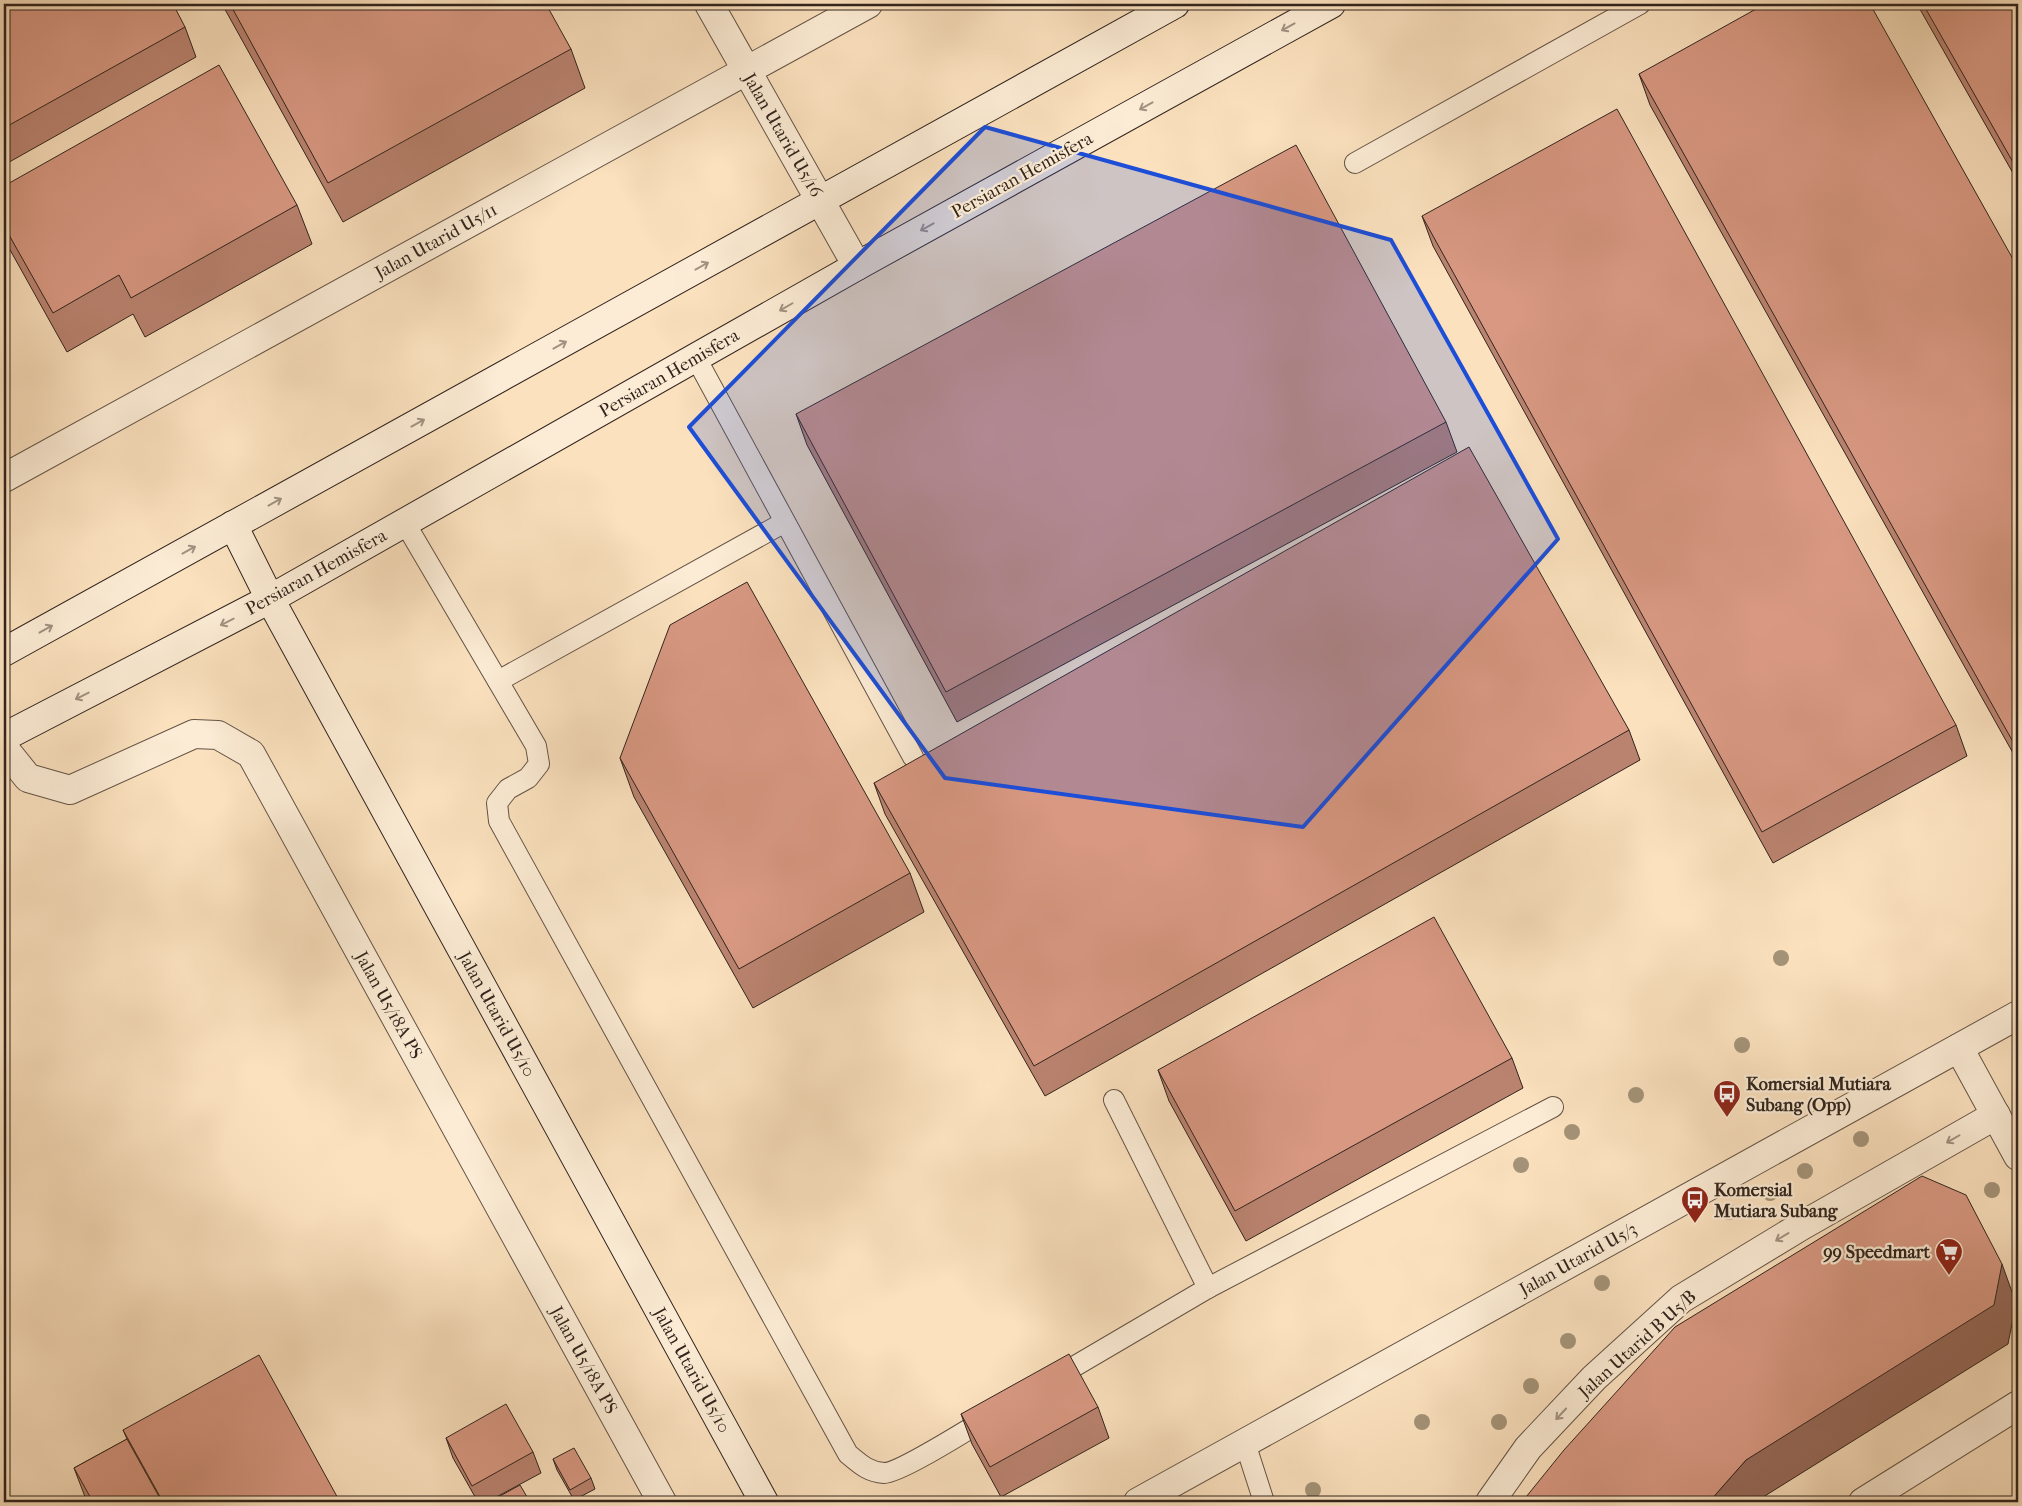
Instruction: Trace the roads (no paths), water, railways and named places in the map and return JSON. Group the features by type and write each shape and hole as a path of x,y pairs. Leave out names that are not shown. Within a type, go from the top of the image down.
{"street":[{"name":"Jalan Utarid U5/16","path":"709,4 857,266"},
{"name":"Jalan Utarid U5/11","path":"4,478 868,4"},
{"path":"4,652 1175,4"},
{"name":"Persiaran Hemisfera","path":"4,737 270,599 857,266 1331,4"},
{"name":"Jalan Utarid U5/10","path":"233,525 270,599 764,1502"},
{"name":"Jalan U5/18A PS","path":"4,748 28,778 70,790 194,734 218,735 251,754 662,1502"},
{"name":"Jalan Utarid U5/3","path":"1138,1502 2018,1015"},
{"path":"1959,1048 2018,1156"},
{"name":"Jalan Utarid B U5/B","path":"1490,1502 1528,1448 1581,1392 1681,1299 1803,1224 1996,1115"},
{"path":"1863,1502 2018,1405"}],"lane":[{"path":"1355,163 1640,4"},
{"path":"696,358 914,757"},
{"path":"498,681 785,522"},
{"path":"405,523 536,746 539,764 528,778 508,789 497,803 499,821 848,1454 867,1470 887,1473 908,1464 1002,1409"},
{"path":"1114,1100 1208,1288"},
{"path":"1036,1389 1208,1288 1553,1107"},
{"path":"1245,1443 1264,1502"}],"place":[{"name":"Komersial Mutiara Subang (Opp)","path":"1727,1118"},
{"name":"Komersial Mutiara Subang","path":"1695,1224"},
{"name":"99 Speedmart","path":"1949,1276"}]}
